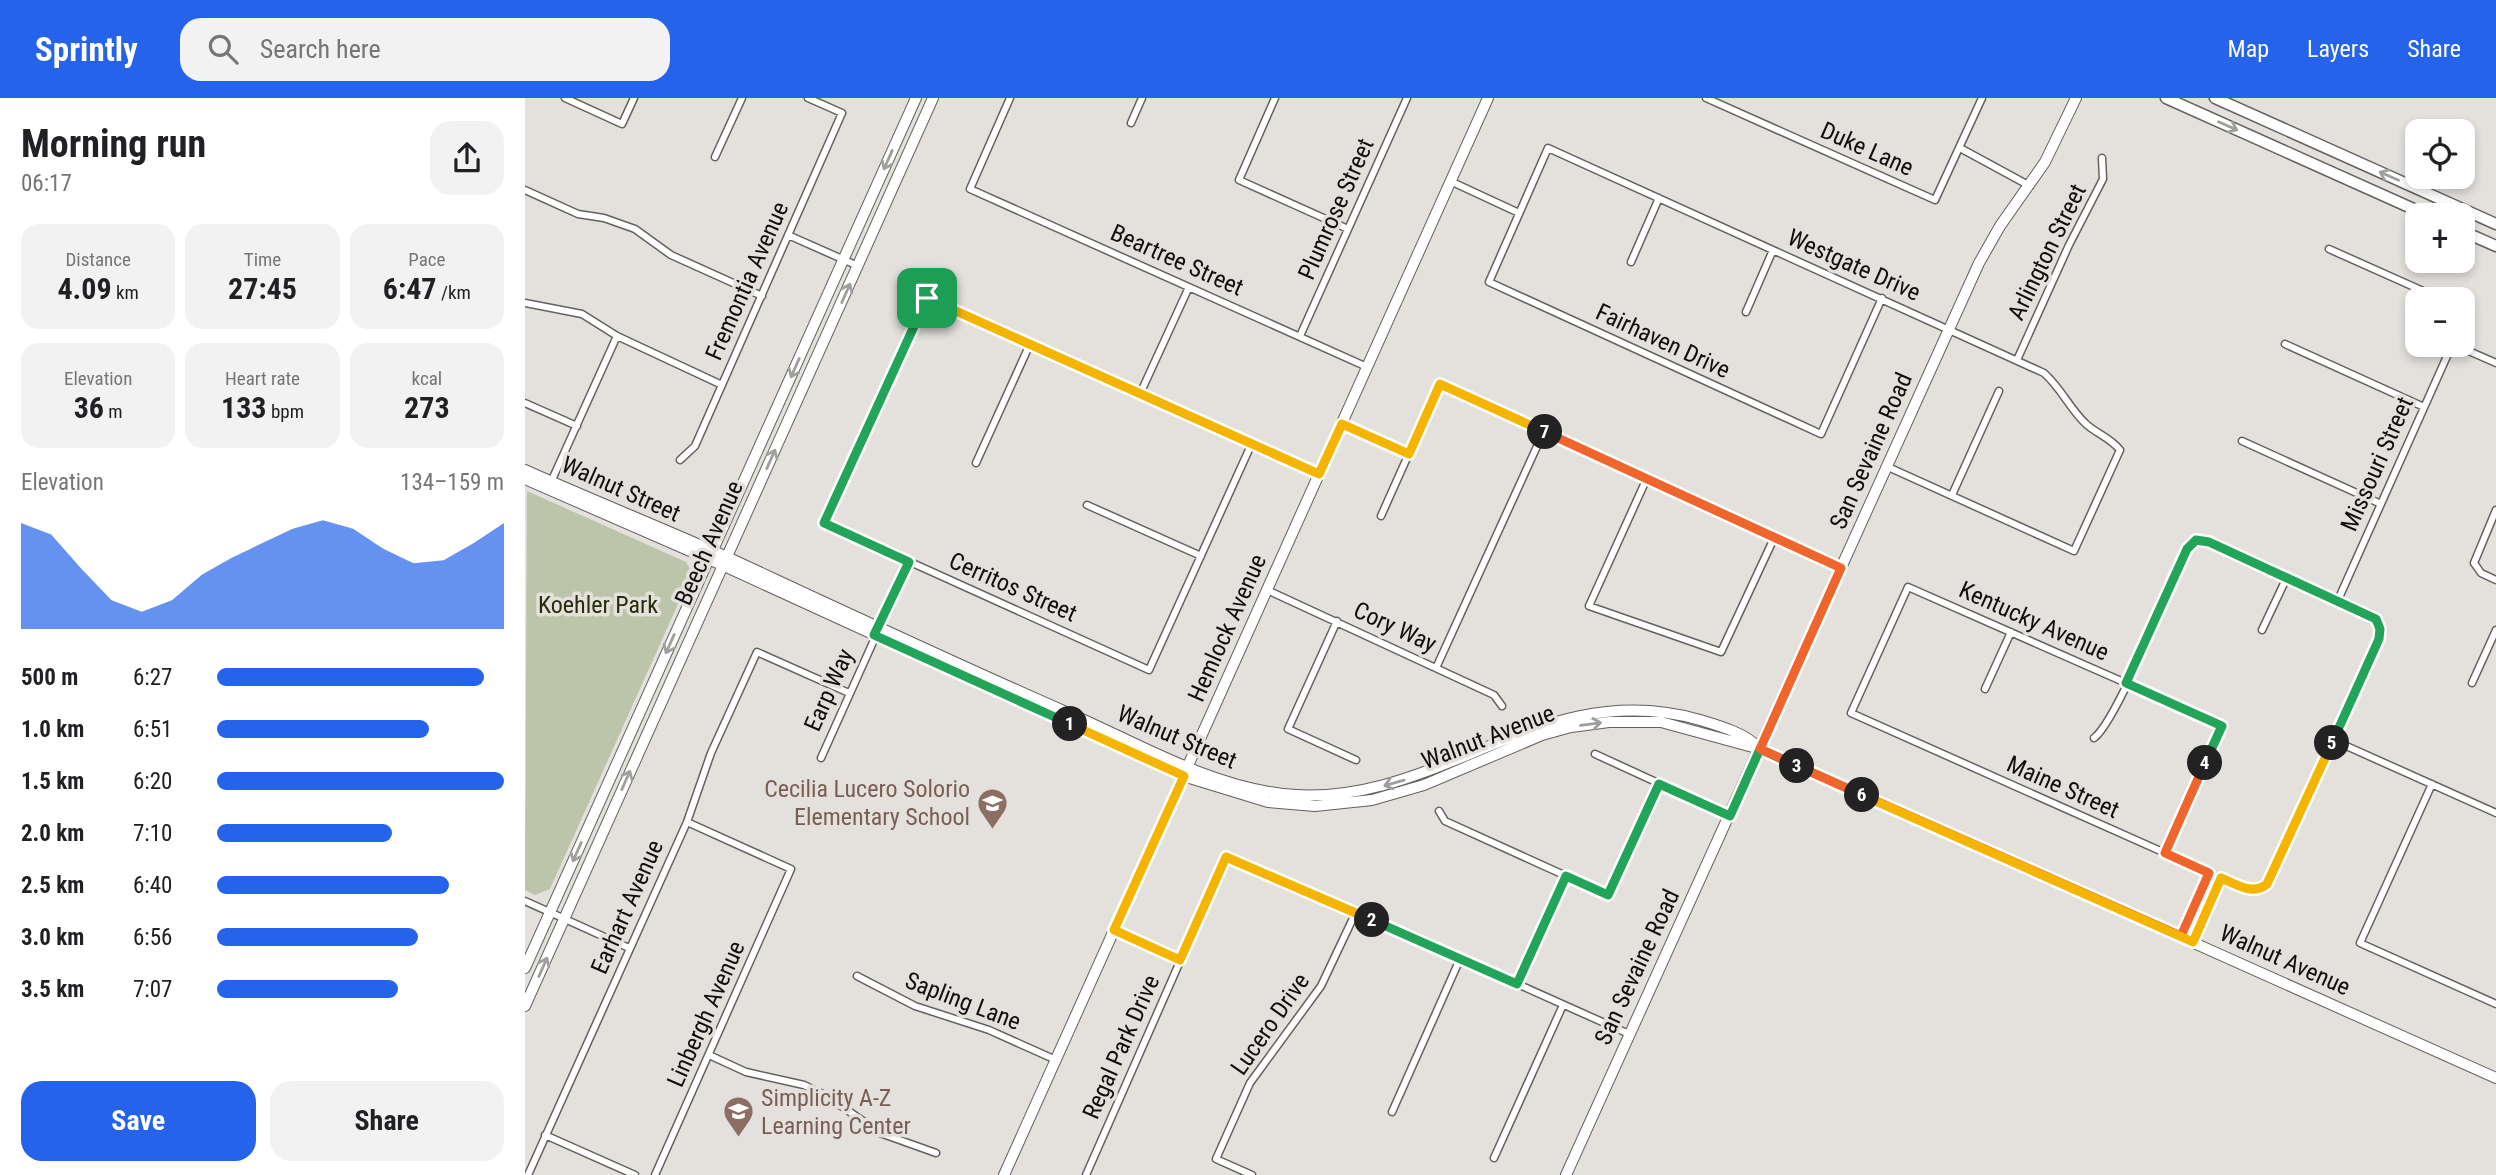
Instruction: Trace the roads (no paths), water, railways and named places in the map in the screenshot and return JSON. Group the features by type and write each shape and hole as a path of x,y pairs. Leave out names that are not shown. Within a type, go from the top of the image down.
{"main road":[{"path":"2166,98 2405,205"},
{"path":"2215,98 2496,224"},
{"path":"2475,237 2496,246"}],"street":[{"path":"565,98 622,124 634,98"},
{"path":"716,157 742,98"},
{"name":"Fremontia Avenue","path":"680,460 695,446 842,113 808,98"},
{"name":"Beech Avenue","path":"525,968 916,98"},
{"name":"Beech Avenue","path":"525,1006 933,98"},
{"name":"Beartree Street","path":"1010,98 970,189 1367,367"},
{"path":"1131,123 1142,98"},
{"path":"1275,98 1238,180 1348,229"},
{"name":"Plumrose Street","path":"1300,336 1407,98"},
{"name":"Hemlock Avenue","path":"1004,1175 1488,98"},
{"name":"Duke Lane","path":"1706,98 1935,201 1960,148"},
{"path":"1982,98 1960,148 2030,186"},
{"name":"San Sevaine Road","path":"1566,1175 1948,330 2000,226 2030,186 2076,98"},
{"name":"Westgate Drive","path":"1519,213 1548,148 2044,373 2057,384 2085,423 2112,441 2120,450 2074,551 1952,495"},
{"name":"Arlington Street","path":"2017,360 2069,245 2103,179 2102,158"},
{"path":"1450,181 1519,213"},
{"path":"525,190 578,214 604,218 635,229 671,256 762,296"},
{"path":"1631,261 1660,198"},
{"name":"Fairhaven Drive","path":"1519,213 1489,282 1821,435 1882,298"},
{"path":"788,235 858,266"},
{"path":"2329,249 2414,287"},
{"path":"1746,312 1773,250"},
{"path":"1140,394 1189,287"},
{"name":"Cerritos Street","path":"1030,344 927,298 824,523 1149,670 1201,556"},
{"path":"525,303 575,312 617,336 722,385"},
{"path":"551,482 617,336"},
{"path":"976,463 1030,344 1319,474"},
{"path":"2285,344 2424,407"},
{"path":"2475,354 2494,362 2496,352"},
{"name":"Missouri Street","path":"2338,600 2448,357"},
{"path":"1381,516 1440,384 1841,568"},
{"path":"1888,467 1952,495 1999,391"},
{"path":"525,403 577,426"},
{"path":"1342,424 1409,454"},
{"path":"1436,668 1544,431"},
{"path":"2242,441 2381,504"},
{"path":"1087,505 1201,556 1252,443"},
{"name":"Walnut Street","path":"525,470 710,555"},
{"path":"1647,478 1589,607 1721,652 1775,536"},
{"name":"Walnut Street","path":"525,480 724,561 1186,772"},
{"path":"2496,510 2476,555 2475,567 2496,580"},
{"path":"2094,738 2101,732 2126,683 2187,549 2196,540 2209,542 2372,616 2379,623 2379,639 2333,740 2496,813"},
{"name":"Earp Way","path":"821,758 909,562"},
{"path":"2262,630 2287,577"},
{"name":"Kentucky Avenue","path":"1851,713 1908,586 2126,683 2222,726 2165,853"},
{"name":"Cory Way","path":"1267,590 1494,695 1502,706"},
{"path":"1337,621 1288,729 1356,760"},
{"path":"2472,683 2496,630"},
{"path":"1985,689 2011,632"},
{"name":"Earhart Avenue","path":"528,1175 687,822 711,753 757,652 849,693"},
{"name":"Maine Street","path":"1851,713 2249,890 2261,890 2272,878 2333,740"},
{"name":"Walnut Avenue","path":"1186,772 1268,802 1315,806 1397,794 1542,735 1589,724 1632,720 1661,722 1760,749 2496,1078"},
{"path":"1595,754 1730,816"},
{"path":"1439,811 1445,821 1608,895 1659,784"},
{"path":"2432,785 2360,943 2496,1004"},
{"name":"Linbergh Avenue","path":"655,1175 791,869 687,822"},
{"name":"Regal Park Drive","path":"1086,1175 1226,857 1356,912"},
{"path":"2181,936 2209,873"},
{"path":"1517,984 1566,876"},
{"path":"2193,942 2221,878"},
{"path":"525,901 629,948"},
{"path":"1356,912 1629,1034"},
{"name":"Lucero Drive","path":"1252,1175 1216,1158 1250,1083 1321,986 1356,912"},
{"path":"1114,930 1180,960"},
{"path":"1392,1112 1460,959"},
{"name":"Sapling Lane","path":"857,976 915,1006 989,1030 1056,1059"},
{"path":"1494,1158 1563,1005"},
{"path":"709,1055 746,1072 804,1085 827,1096 880,1133 936,1153"},
{"path":"545,1135 635,1175"}],"place":[{"name":"Cecilia Lucero Solorio Elementary School","path":"993,830"},
{"name":"Simplicity A-Z Learning Center","path":"738,1139"}],"park label":[{"name":"Koehler Park","path":"598,605"}]}
